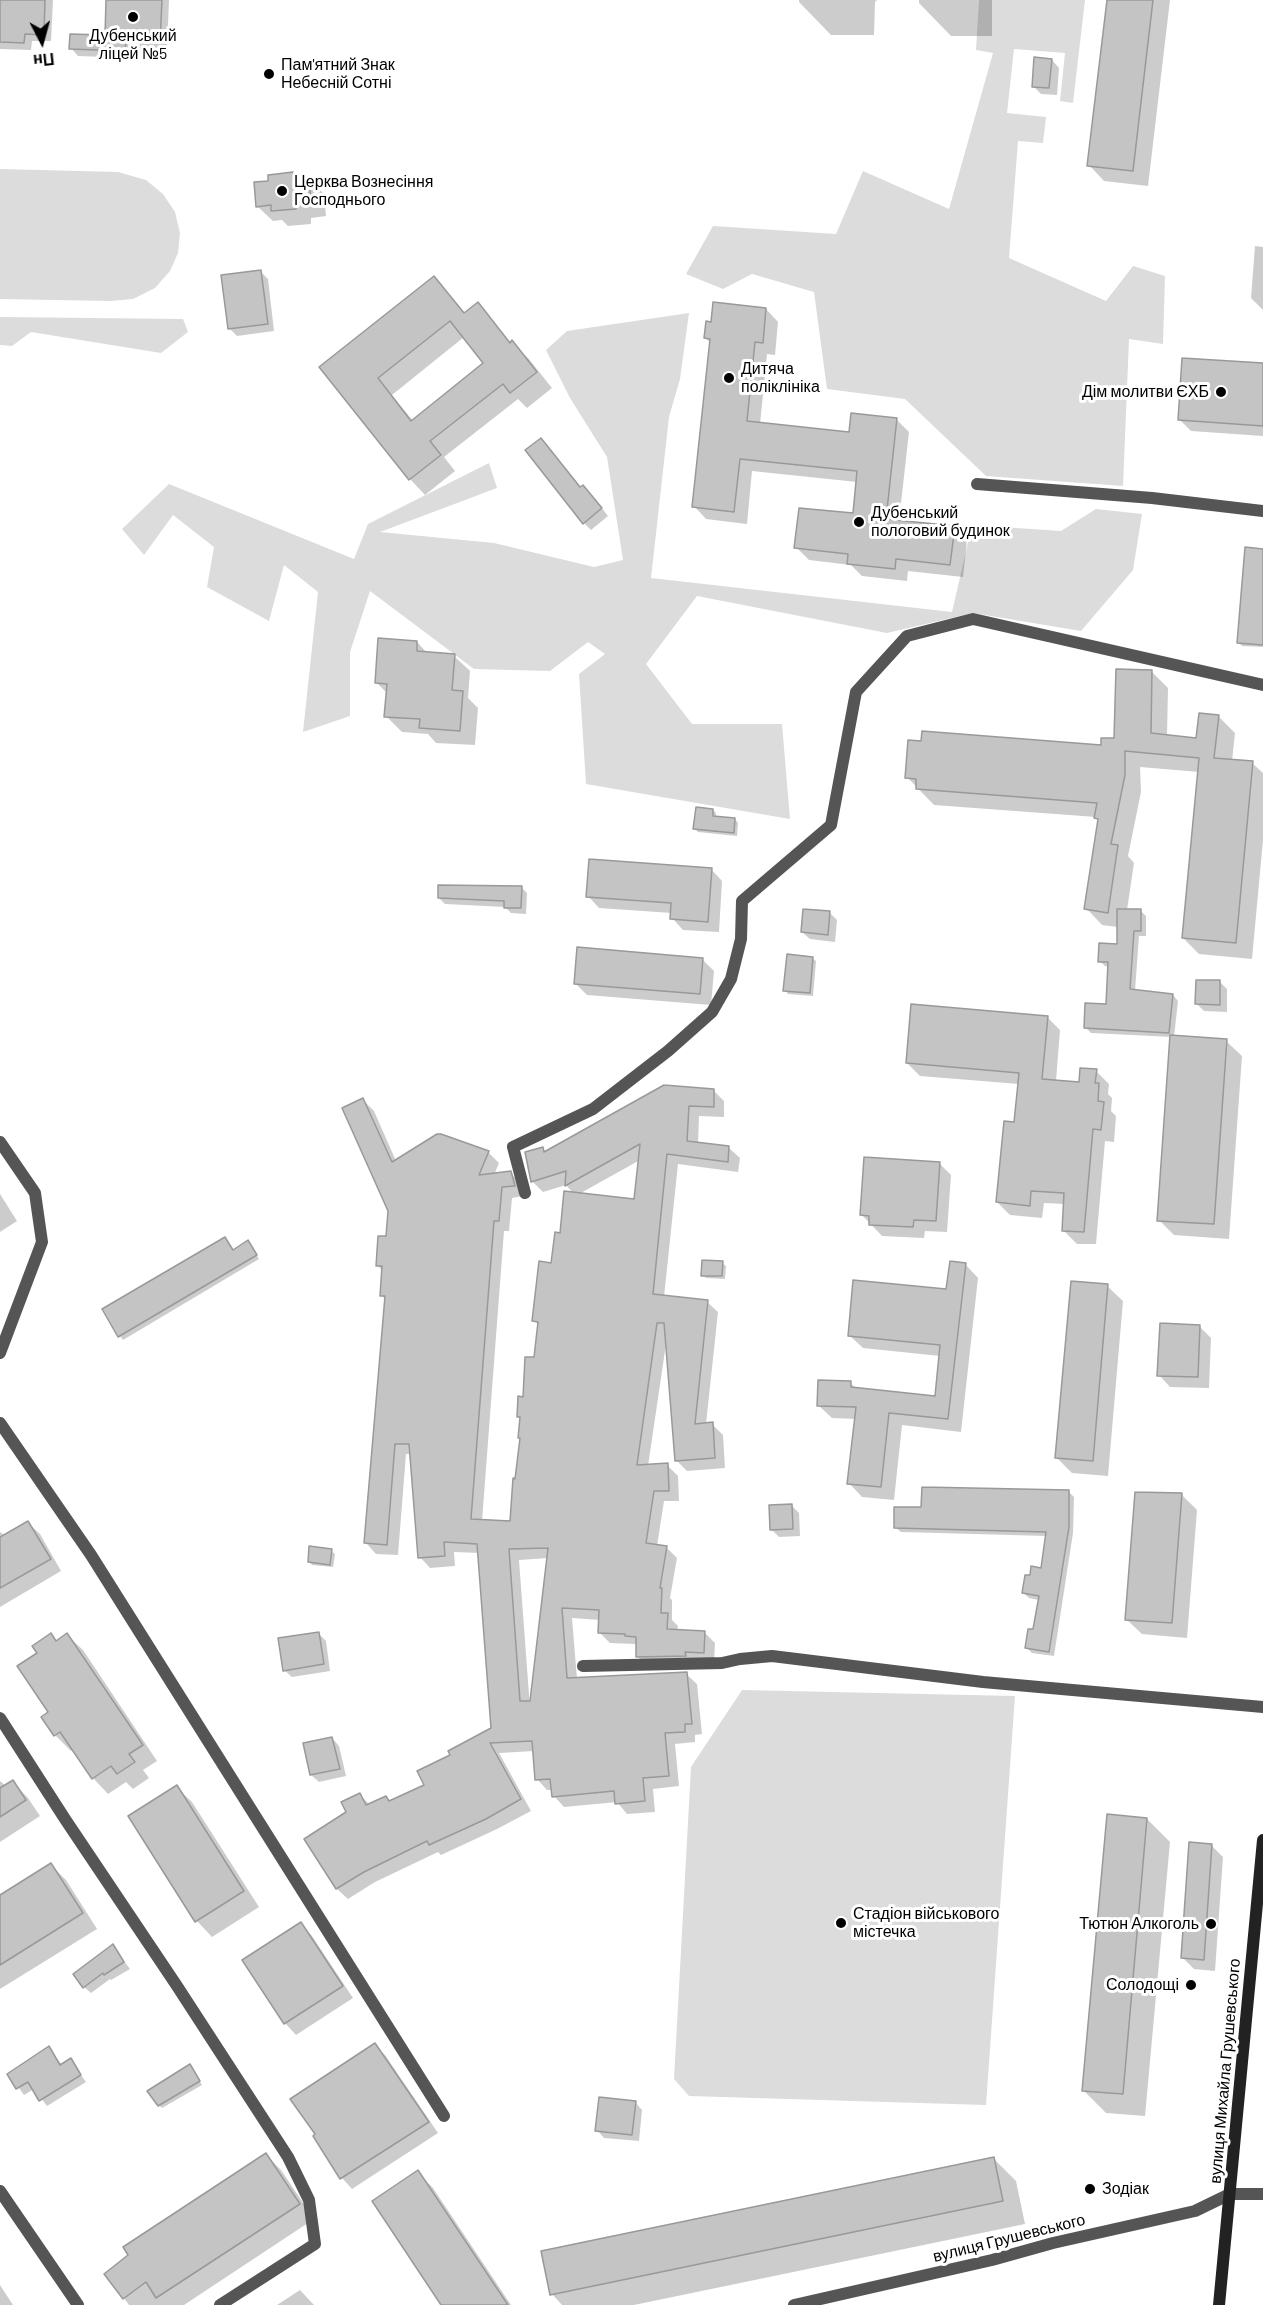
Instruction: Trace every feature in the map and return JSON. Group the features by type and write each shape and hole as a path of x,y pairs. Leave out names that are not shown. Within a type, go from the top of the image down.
{"main road":[{"name":"вулиця Михайла Грушевського","path":"1219,2305 1263,1840"}],"street":[{"path":"977,484 1152,498 1263,511"},
{"path":"525,1193 513,1147 593,1109 668,1051 712,1012 731,979 741,939 742,901 831,825 856,692 907,636 973,619 1263,685"},
{"path":"0,1142 35,1193 42,1242 0,1353"},
{"path":"0,1423 97,1566 444,2116"},
{"path":"583,1666 722,1663 772,1656 983,1682 1263,1707"},
{"path":"0,1718 276,2138 309,2200 315,2244 220,2305"},
{"path":"0,2190 78,2305"},
{"path":"1230,2194 1263,2194"},
{"name":"вулиця Грушевського","path":"794,2305 1195,2211 1230,2194"}],"shaded area":[{"path":"979,0 1085,0 1073,103 1060,101 1065,53 1014,49 1007,113 1046,117 1043,143 1018,141 1009,258 1106,301 1133,266 1165,276 1163,344 1129,339 1123,486 986,476 905,399 827,389 814,292 752,274 723,289 686,274 713,226 836,234 863,171 949,209 993,53 976,50"},
{"path":"0,169 118,172 146,180 163,194 175,212 180,233 178,253 170,271 155,288 133,299 110,301 0,299"},
{"path":"689,313 680,379 669,417 651,578 952,612 972,525 1061,531 1096,509 1142,514 1133,570 1081,631 973,613 887,633 697,596 646,664 692,724 782,724 790,819 586,784 579,674 605,654 588,642 550,671 474,669 370,591 350,652 350,716 303,732 318,592 284,565 269,621 207,587 214,547 173,515 144,555 122,529 169,484 354,559 368,524 489,463 497,488 380,532 494,543 594,567 623,560 607,457 570,398 546,350 567,331"},
{"path":"0,317 183,319 188,332 161,353 31,332 12,346 0,345"},
{"name":"Стадіон військового містечка","path":"742,1690 1015,1696 986,2105 689,2096 674,2079 691,1767"}],"building":[{"name":"Дубенський ліцей №5","path":"0,0 45,0 44,35 25,34 24,43 0,42"},
{"name":"Дубенський ліцей №5","path":"106,0 162,0 160,43 126,42 125,51 69,49 70,34 105,35"},
{"path":"1107,0 1153,0 1133,171 1087,166"},
{"path":"1034,57 1052,59 1049,88 1032,87"},
{"name":"Церква Вознесіння Господнього","path":"293,172 293,178 309,177 311,201 296,203 296,209 271,211 271,205 256,207 254,182 268,181 268,175"},
{"path":"261,270 268,324 228,329 221,275"},
{"path":"434,276 464,313 478,302 510,343 512,340 537,372 510,393 503,384 430,441 441,455 409,480 319,367","holes":["450,321 483,363 411,421 378,378"]},
{"name":"Дитяча поліклініка","path":"713,302 766,308 763,343 755,342 747,421 849,432 851,413 897,418 886,519 955,526 950,565 896,559 895,569 847,564 848,554 794,548 799,508 853,513 857,471 740,459 734,512 692,507 710,339 704,338 706,321 711,322"},
{"name":"Дім молитви ЄХБ","path":"1182,358 1263,363 1263,426 1178,420"},
{"path":"541,438 580,487 583,485 602,508 583,524 525,450"},
{"path":"1245,547 1263,549 1263,645 1237,643"},
{"path":"378,638 417,641 417,651 455,654 452,690 463,691 460,731 419,728 420,719 384,717 387,684 375,683"},
{"path":"1116,669 1152,670 1151,733 1196,738 1199,713 1219,715 1214,758 1253,761 1236,943 1182,938 1199,758 1125,751 1125,775 1111,844 1118,845 1108,913 1084,909 1098,819 1094,818 1097,803 916,789 916,779 905,778 908,740 921,741 922,731 1101,745 1101,738 1114,738"},
{"path":"696,807 713,809 713,816 735,818 734,833 693,829"},
{"path":"589,859 712,868 708,922 670,919 671,903 586,897"},
{"path":"438,885 522,886 521,908 504,908 504,901 438,898"},
{"path":"803,909 830,911 828,935 801,932"},
{"path":"1117,909 1141,909 1141,931 1134,931 1130,989 1173,994 1169,1033 1084,1028 1085,1003 1106,1004 1108,962 1098,962 1099,943 1117,944"},
{"path":"577,947 703,958 700,994 574,984"},
{"path":"787,954 813,957 810,993 783,991"},
{"path":"1196,980 1220,980 1220,1005 1195,1004"},
{"path":"911,1004 1048,1016 1042,1079 1079,1082 1080,1068 1097,1069 1095,1083 1099,1083 1098,1101 1104,1102 1101,1130 1093,1129 1084,1232 1062,1231 1064,1193 1031,1191 1030,1206 996,1202 1004,1121 1014,1122 1019,1073 906,1063"},
{"path":"1170,1035 1227,1039 1214,1224 1157,1221"},
{"path":"664,1085 714,1089 714,1107 689,1106 687,1141 729,1146 728,1162 667,1154 653,1294 708,1300 695,1424 713,1422 715,1458 675,1461 664,1323 657,1323 637,1465 668,1463 669,1491 654,1491 646,1543 667,1546 660,1588 662,1588 661,1613 668,1613 667,1629 705,1631 704,1653 685,1652 686,1656 636,1657 636,1637 625,1636 625,1634 598,1633 599,1610 562,1608 567,1678 687,1672 692,1724 685,1724 685,1732 665,1733 669,1776 643,1778 645,1801 615,1804 614,1791 552,1797 550,1779 535,1780 532,1741 490,1743 521,1799 486,1819 429,1845 427,1841 364,1872 336,1889 304,1839 346,1812 341,1802 360,1793 366,1805 386,1796 389,1801 424,1785 417,1771 450,1755 448,1751 491,1728 477,1544 444,1542 445,1556 418,1558 409,1444 395,1444 387,1545 364,1543 385,1296 380,1296 382,1266 376,1266 378,1236 386,1236 388,1211 342,1108 363,1098 392,1162 437,1134 441,1134 489,1151 479,1175 511,1171 515,1186 502,1187 499,1221 494,1221 471,1519 510,1521 513,1478 515,1479 520,1438 518,1438 520,1417 517,1417 518,1396 523,1397 525,1357 534,1357 538,1322 532,1321 539,1261 551,1263 555,1232 560,1233 564,1191 634,1199 640,1144 565,1186 566,1171 531,1182 525,1152 543,1147 544,1152","holes":["548,1548 530,1701 520,1701 509,1549"]},
{"path":"864,1157 940,1162 936,1221 914,1220 913,1227 869,1225 869,1216 860,1215"},
{"path":"225,1237 233,1250 248,1240 257,1255 118,1337 102,1309"},
{"path":"702,1260 723,1261 722,1276 701,1276"},
{"path":"950,1261 966,1263 948,1419 889,1413 881,1487 847,1484 856,1407 817,1406 818,1380 851,1381 851,1387 935,1396 940,1345 848,1336 853,1280 946,1289"},
{"path":"1071,1281 1108,1284 1093,1461 1055,1458"},
{"path":"1160,1323 1200,1325 1198,1377 1157,1376"},
{"path":"922,1487 1069,1490 1069,1527 1049,1652 1025,1648 1028,1629 1033,1629 1039,1596 1022,1593 1025,1575 1030,1575 1031,1566 1041,1568 1046,1532 894,1528 894,1507 921,1507"},
{"path":"1135,1492 1182,1493 1172,1623 1125,1620"},
{"path":"792,1504 793,1529 770,1530 769,1505"},
{"path":"28,1521 51,1559 0,1588 0,1537"},
{"path":"309,1546 332,1549 330,1565 308,1562"},
{"path":"319,1632 324,1664 283,1671 278,1638"},
{"path":"51,1633 56,1641 67,1633 143,1745 129,1754 135,1762 117,1774 111,1766 92,1779 60,1732 54,1736 41,1717 48,1712 17,1666 37,1653 32,1646"},
{"path":"332,1737 340,1769 310,1775 303,1743"},
{"path":"13,1780 26,1800 0,1817 0,1788"},
{"path":"177,1785 244,1891 195,1922 128,1816"},
{"path":"1107,1814 1147,1818 1123,2094 1082,2091"},
{"path":"1189,1842 1212,1844 1204,1960 1181,1958"},
{"path":"51,1863 83,1913 0,1965 0,1895"},
{"path":"301,1922 343,1986 284,2024 242,1960"},
{"path":"113,1944 124,1962 104,1975 103,1973 83,1988 73,1974"},
{"path":"375,2043 429,2122 340,2179 313,2136 315,2134 290,2099"},
{"path":"49,2046 60,2065 71,2058 81,2075 39,2101 28,2082 16,2089 7,2074"},
{"path":"190,2064 200,2081 158,2106 147,2091"},
{"path":"599,2097 636,2101 632,2135 595,2131"},
{"path":"266,2153 300,2204 156,2298 146,2282 123,2299 104,2274 128,2255 123,2247"},
{"path":"994,2157 1003,2201 550,2295 541,2251"},
{"path":"418,2170 508,2305 441,2305 372,2201"}],"place":[{"name":"Дубенський ліцей №5","path":"133,17"},
{"name":"Пам'ятний Знак Небесній Сотні","path":"269,74"},
{"name":"Церква Вознесіння Господнього","path":"282,191"},
{"name":"Дитяча поліклініка","path":"729,378"},
{"name":"Дім молитви ЄХБ","path":"1221,392"},
{"name":"Дубенський пологовий будинок","path":"859,522"},
{"name":"Стадіон військового містечка","path":"841,1923"},
{"name":"Тютюн Алкоголь","path":"1211,1924"},
{"name":"Солодощі","path":"1191,1985"},
{"name":"Зодіак","path":"1090,2189"}]}
